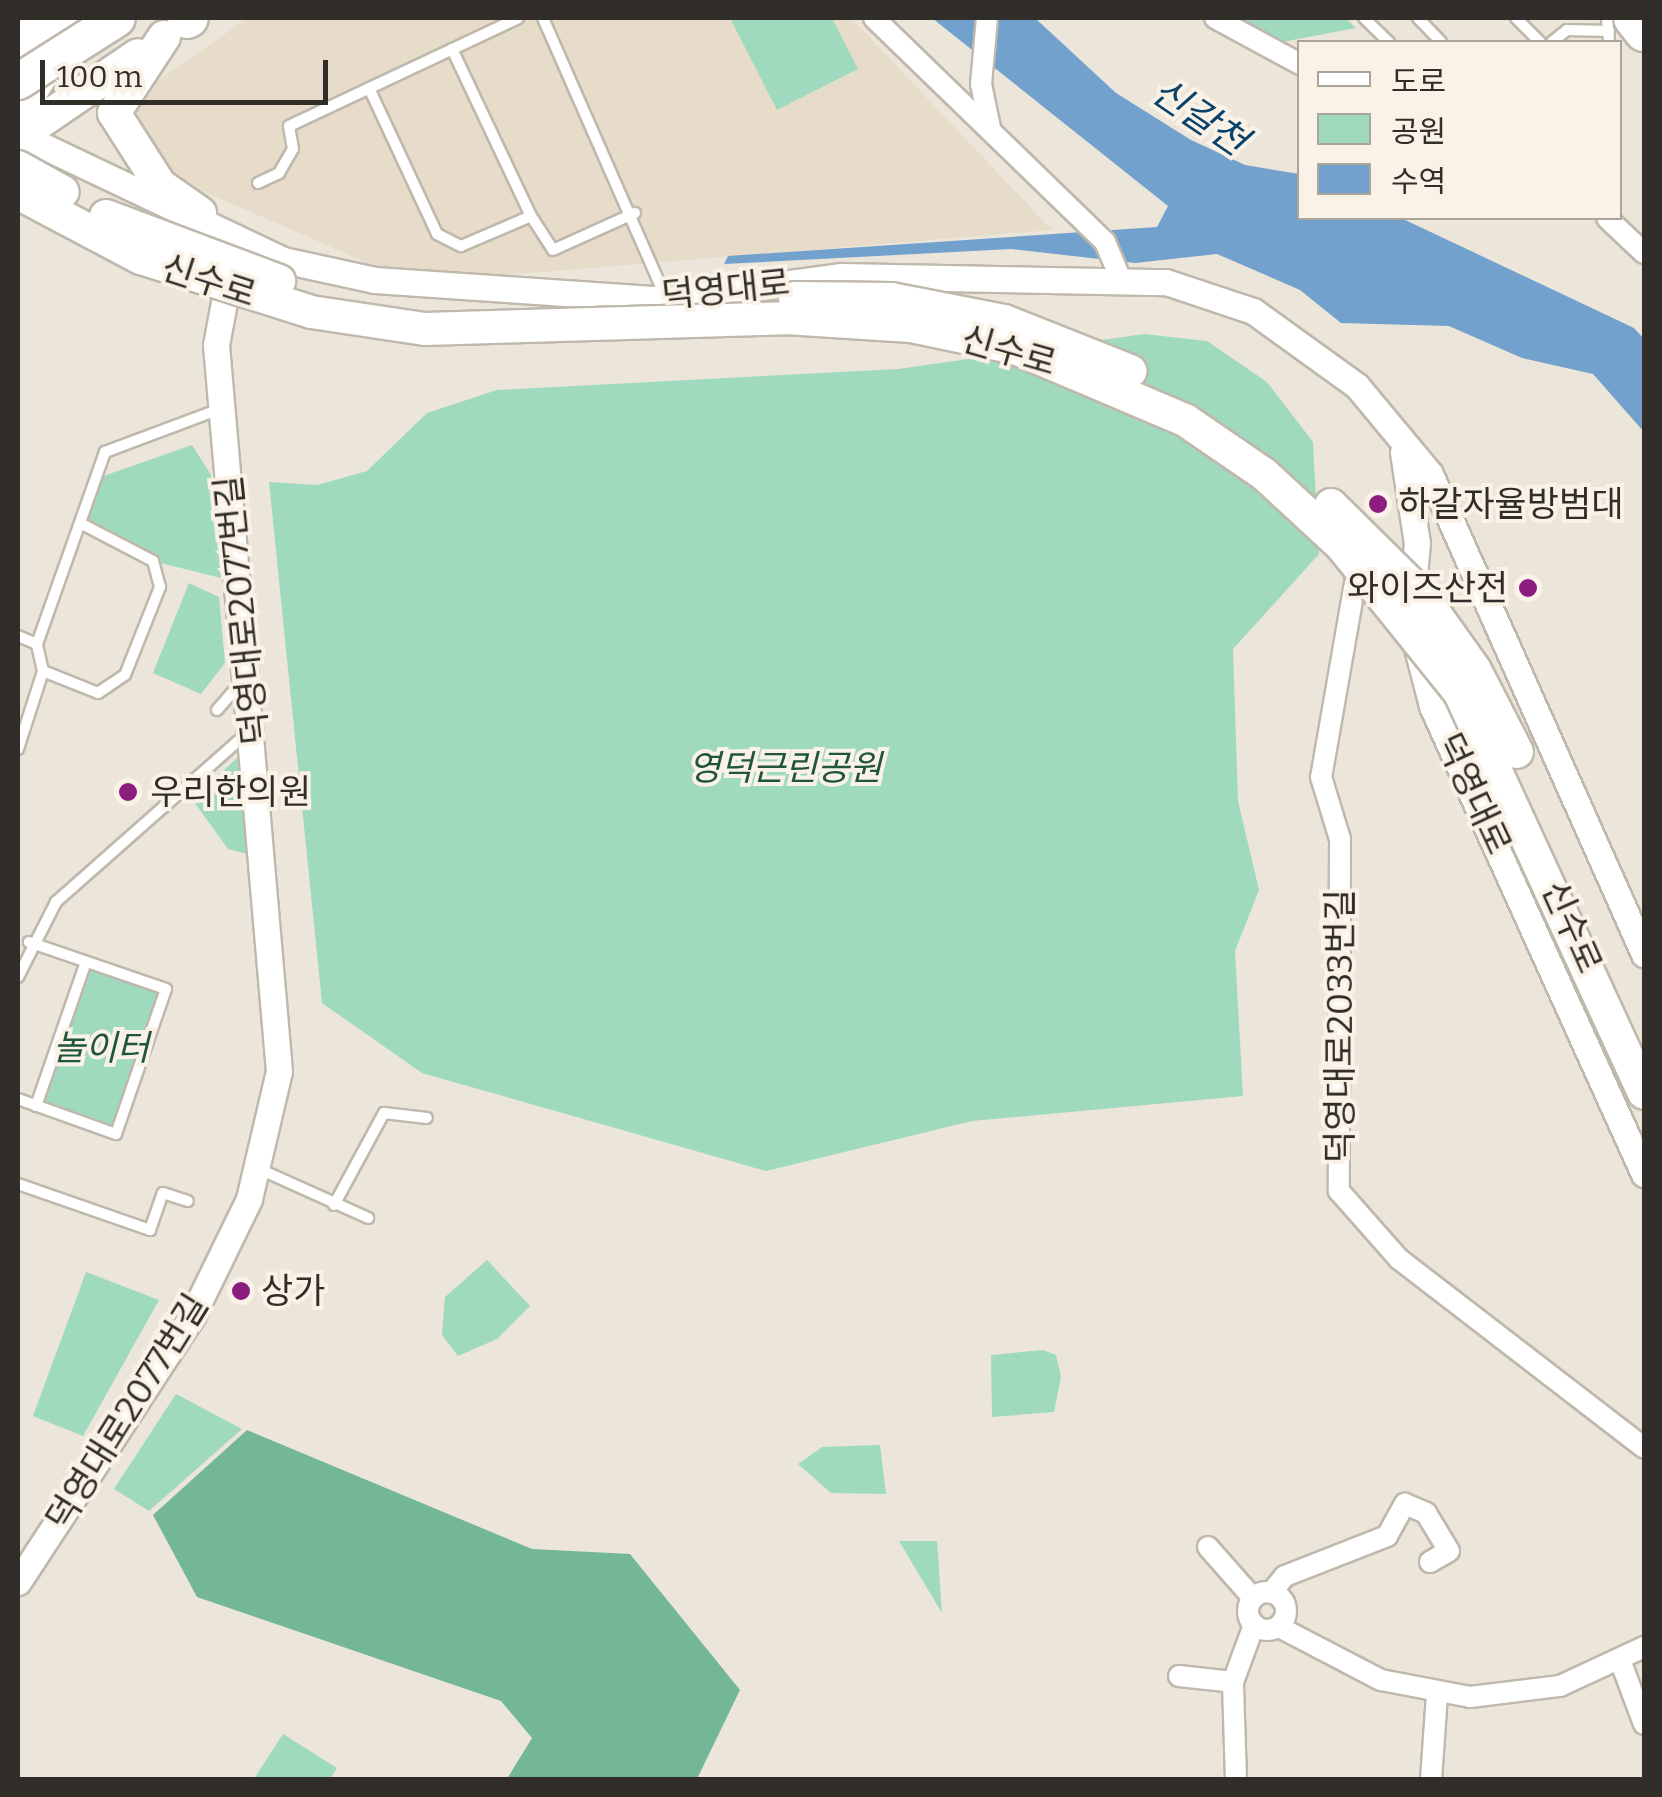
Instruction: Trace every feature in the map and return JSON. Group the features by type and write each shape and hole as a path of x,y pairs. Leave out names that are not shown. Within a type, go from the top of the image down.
{"highway":[{"path":"18,42 56,18"},
{"path":"18,81 117,18"}],"main road":[{"path":"18,143 31,92 76,18"},
{"path":"18,143 182,23"},
{"path":"182,23 114,113 160,184 200,213"},
{"name":"신수로","path":"18,143 123,226 313,291 427,309 891,299 1004,321 1187,398 1283,461 1421,594 1454,639 1528,774 1644,1039"},
{"name":"신수로","path":"18,192 141,258 312,312 425,328 786,318 911,326 1015,348 1185,420 1264,474 1341,545 1460,692 1644,1093"}],"street":[{"path":"874,18 1105,242 1122,282"},
{"path":"987,18 980,84 991,130"},
{"path":"1215,18 1297,62"},
{"name":"덕영대로","path":"18,143 115,185 200,213 237,230 284,260 376,280 667,300 841,276 1122,282 1209,293 1290,333 1357,386 1403,452 1430,474 1644,954"},
{"path":"1610,220 1644,253"},
{"name":"덕영대로2077번길","path":"18,1582 192,1316 256,1168 280,1071 254,727 216,345 237,230"},
{"path":"216,345 249,278 284,260"},
{"name":"덕영대로","path":"1403,452 1417,543 1410,618 1432,706 1469,780 1644,1174"},
{"name":"덕영대로2033번길","path":"1364,527 1321,777 1340,840 1339,1191 1399,1258 1644,1448"},
{"path":"1236,1780 1233,1682 1262,1596 1286,1576 1388,1536 1404,1504 1426,1513 1449,1550 1430,1562"},
{"path":"1208,1547 1262,1596 1285,1604 1279,1627"},
{"path":"1254,1625 1279,1627 1348,1666 1437,1695 1528,1692 1620,1660 1644,1647"},
{"path":"1620,1660 1644,1724"},
{"path":"1178,1676 1233,1682"},
{"path":"1431,1780 1437,1695"}],"lane":[{"path":"258,184 280,173 293,149 289,126 518,18"},
{"path":"543,18 635,214 667,300"},
{"path":"1364,18 1387,40"},
{"path":"1418,18 1439,40"},
{"path":"1516,18 1538,40"},
{"path":"1607,18 1624,31"},
{"path":"1554,40 1567,30 1624,31"},
{"path":"452,49 531,216 553,250 635,214"},
{"path":"370,88 437,234 461,246 531,216"},
{"path":"18,749 44,671 37,644 105,452 220,408"},
{"path":"44,671 98,692 125,675 160,587 152,561 80,523"},
{"path":"18,636 37,644"},
{"path":"217,710 248,672"},
{"path":"18,976 28,942 56,902 254,727"},
{"path":"1469,780 1549,747"},
{"path":"18,1100 116,1134 166,989 28,942"},
{"path":"36,1106 86,962"},
{"path":"334,1204 384,1114 427,1118"},
{"path":"256,1168 368,1218"},
{"path":"18,1184 150,1230 163,1192 188,1202"}],"shaded area":[{"path":"248,18 851,18 1052,230 445,280 386,271 146,166 131,99"}],"green space":[{"path":"730,18 832,18 858,69 777,110"},
{"path":"1240,18 1345,18 1356,28 1282,42"},
{"name":"영덕근린공원","path":"1144,334 1207,341 1267,382 1313,442 1319,554 1233,649 1238,801 1259,890 1235,951 1243,1096 972,1121 766,1171 422,1073 322,1003 269,482 317,485 367,471 427,413 497,390 898,369"},
{"path":"192,445 211,475 221,578 153,561 80,523 95,479"},
{"path":"189,583 219,597 225,663 201,694 153,673"},
{"path":"246,750 255,856 228,849 192,799"},
{"name":"놀이터","path":"86,962 165,989 116,1133 37,1106"},
{"path":"487,1260 530,1306 497,1339 458,1356 442,1335 445,1297"},
{"path":"86,1272 159,1300 83,1436 33,1416"},
{"path":"1043,1350 1056,1355 1061,1377 1054,1412 992,1417 991,1355"},
{"path":"176,1394 242,1429 149,1511 114,1489"},
{"path":"247,1430 532,1549 630,1554 740,1690 697,1779 507,1779 532,1738 501,1701 197,1597 153,1515"},
{"path":"880,1445 886,1494 831,1493 798,1464 822,1447"},
{"path":"899,1541 937,1541 942,1613"},
{"path":"283,1734 337,1768 330,1779 254,1779"}],"water":[{"path":"932,18 1035,18 1116,93 1191,140 1245,165 1297,174 1297,220 1405,220 1634,328 1644,339 1644,432 1593,374 1522,358 1449,326 1341,323 1300,290 1217,254 1135,263 1011,249 724,264 728,256 1157,227 1168,206"}],"place":[{"name":"하갈자율방범대","path":"1378,504"},
{"name":"와이즈산전","path":"1528,588"},
{"name":"우리한의원","path":"128,792"},
{"name":"상가","path":"241,1291"}],"water label":[{"name":"신갈천","path":"1199,117"}]}
